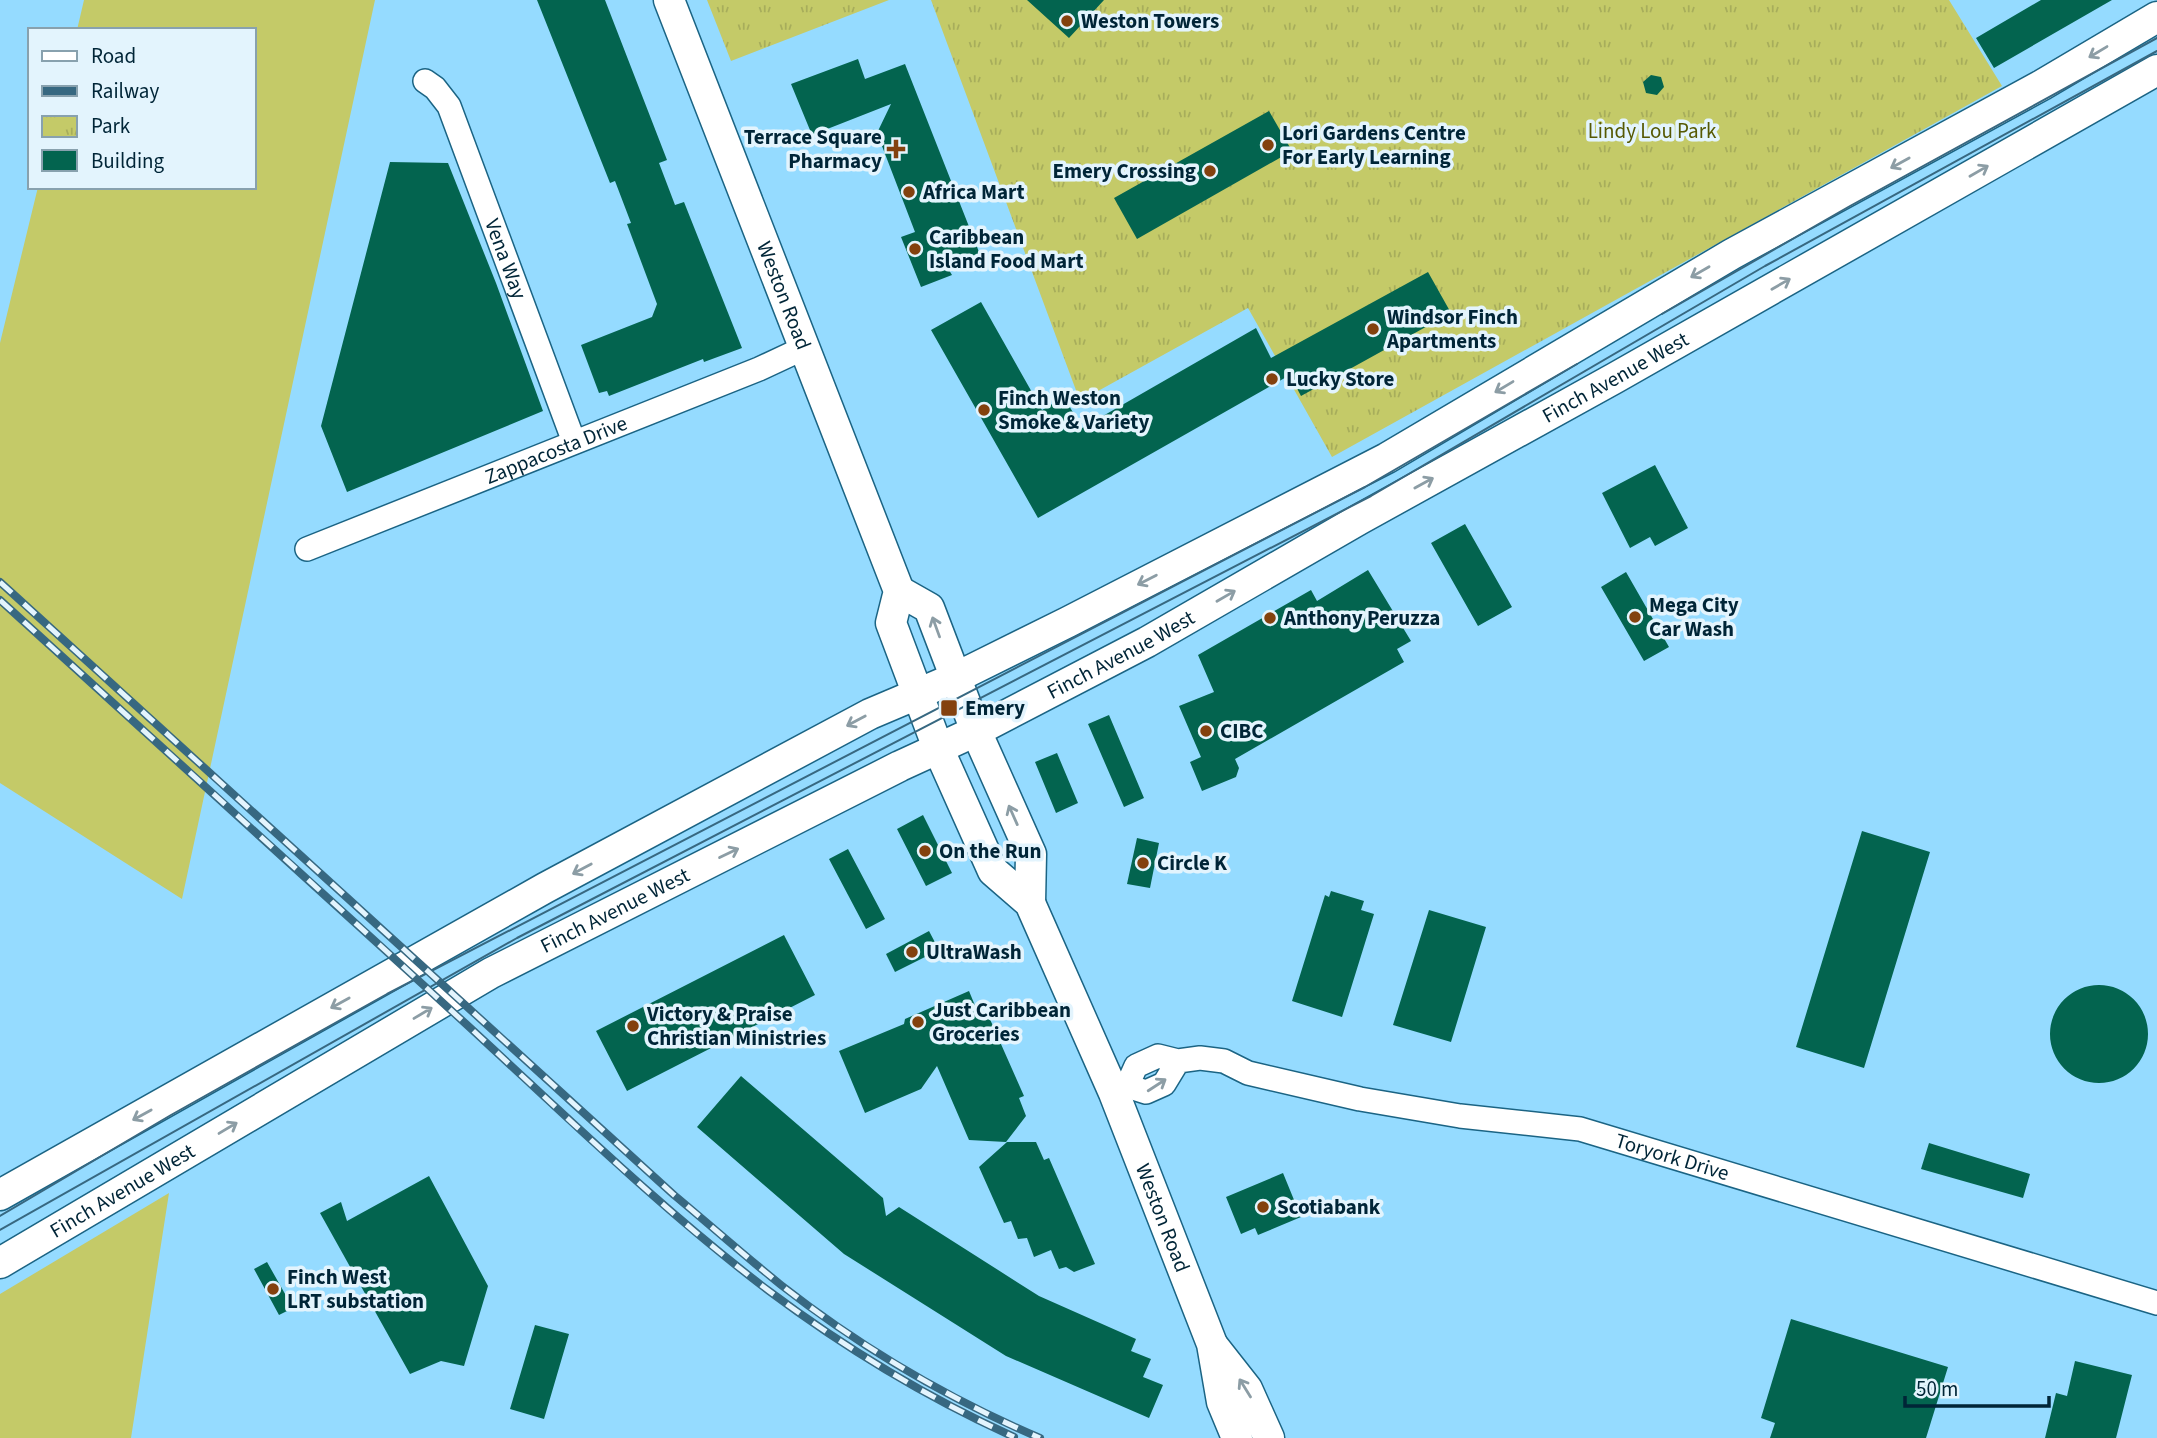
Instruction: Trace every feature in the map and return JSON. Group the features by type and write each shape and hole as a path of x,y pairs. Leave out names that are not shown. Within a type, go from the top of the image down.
{"main road":[{"name":"Weston Road","path":"669,0 899,592 891,622 938,748 993,871 1030,903 1121,1089 1212,1344 1222,1402 1237,1438"},
{"path":"0,1195 545,888 870,713 955,678 1387,458 1708,268 2042,85 2157,17"},
{"name":"Finch Avenue West","path":"0,1263 491,973 976,731 1147,642 2157,70"},
{"name":"Weston Road","path":"899,592 929,608 976,731 1031,854 1030,903"},
{"name":"Weston Road","path":"1212,1344 1247,1388 1269,1438"}],"street":[{"name":"Vena Way","path":"425,81 435,88 449,106 574,443"},
{"name":"Zappacosta Drive","path":"307,549 759,369 804,348"},
{"name":"Toryork Drive","path":"1121,1089 1146,1092 1164,1084 1178,1060 1224,1061 1248,1073 1360,1099 1460,1116 1580,1129 2157,1303"}],"green space":[{"path":"84,0 375,0 182,899 0,783 0,343 38,189 256,189 256,28 77,28"},
{"path":"707,0 889,0 731,61"},
{"name":"Lindy Lou Park","path":"931,0 1949,0 2002,86 1332,457 1248,308 1080,401"},
{"path":"169,1193 131,1438 0,1438 0,1294"}],"building":[{"path":"537,0 605,0 667,160 659,163 675,205 684,202 742,348 704,362 703,359 609,396 607,391 599,393 581,345 652,317 657,304 627,224 631,223 615,181 610,183"},
{"name":"Weston Towers","path":"1027,0 1104,0 1069,38"},
{"path":"2041,0 2112,0 1994,68 1976,38"},
{"path":"858,59 865,79 905,64 981,257 949,270 952,275 921,287 901,237 915,232 877,133 891,104 812,135 791,84"},
{"path":"1651,75 1661,77 1664,87 1657,95 1646,93 1643,82"},
{"name":"Emery Crossing","path":"1269,111 1292,151 1137,239 1114,198"},
{"path":"390,162 448,163 543,411 347,492 321,426"},
{"path":"1428,272 1451,313 1301,396 1290,375 1038,518 931,330 981,302 1042,410 1064,397 1082,428 1256,328 1271,358"},
{"path":"1655,465 1688,528 1655,546 1650,537 1630,548 1602,493"},
{"path":"1465,524 1512,607 1478,626 1431,543"},
{"path":"1368,570 1411,641 1397,649 1404,662 1235,759 1239,768 1236,777 1202,791 1190,762 1201,757 1179,706 1214,692 1198,655 1311,590 1317,601"},
{"name":"Mega City Car Wash","path":"1626,572 1669,647 1644,661 1601,587"},
{"path":"1109,715 1144,798 1124,807 1088,724"},
{"path":"1057,753 1078,803 1056,813 1035,762"},
{"name":"On the Run","path":"923,815 952,873 926,886 897,829"},
{"path":"1862,831 1930,852 1864,1068 1796,1047"},
{"name":"Circle K","path":"1137,838 1159,843 1150,888 1127,884"},
{"path":"848,849 885,919 866,929 829,859"},
{"path":"1331,891 1364,901 1361,910 1374,914 1342,1017 1292,1001 1325,895 1329,897"},
{"path":"1429,910 1486,927 1451,1042 1393,1025"},
{"name":"UltraWash","path":"929,931 939,950 895,972 886,954"},
{"path":"784,935 815,995 627,1091 596,1031"},
{"path":"2099,985 2118,989 2134,999 2144,1015 2148,1034 2144,1053 2134,1069 2118,1079 2099,1083 2080,1079 2064,1069 2054,1053 2050,1034 2054,1015 2064,999 2080,989"},
{"path":"969,991 981,1020 989,1017 1024,1096 1019,1098 1026,1116 1006,1142 969,1140 937,1066 921,1089 865,1113 839,1051 904,1024 905,1019"},
{"path":"741,1076 883,1198 886,1216 899,1207 1039,1296 1136,1339 1131,1351 1151,1359 1143,1377 1163,1385 1149,1418 1006,1356 844,1254 697,1127"},
{"path":"1007,1142 1036,1142 1044,1160 1049,1158 1095,1264 1074,1272 1066,1267 1059,1269 1051,1250 1034,1257 1027,1238 1018,1239 1011,1221 1004,1223 979,1167"},
{"path":"1929,1143 2030,1174 2023,1198 1921,1169"},
{"name":"Scotiabank","path":"1283,1173 1301,1217 1258,1235 1255,1228 1241,1234 1226,1197"},
{"path":"429,1176 488,1286 464,1366 441,1361 410,1374 320,1213 341,1202 347,1221"},
{"name":"Finch West LRT substation","path":"267,1262 293,1308 279,1315 254,1269"},
{"path":"1791,1319 1948,1367 1926,1438 1770,1438 1775,1423 1761,1418"},
{"path":"535,1325 569,1334 544,1419 510,1409"},
{"path":"2075,1361 2132,1375 2116,1438 2045,1438 2056,1393 2067,1396"}],"tram line":[{"path":"1662,314 1850,206 2157,38"},
{"path":"0,1230 517,938 1371,496 1765,266 2157,51"},
{"path":"0,1216 171,1115 387,994 1365,487 1577,364"}],"railway":[{"path":"0,582 674,1195 768,1274 842,1329 906,1370 972,1406 1040,1438"},
{"path":"0,600 690,1228 769,1291 857,1352 950,1406 1014,1437"}],"place":[{"name":"Weston Towers","path":"1067,21"},
{"name":"Lori Gardens Centre For Early Learning","path":"1268,145"},
{"name":"Terrace Square Pharmacy","path":"896,149"},
{"name":"Emery Crossing","path":"1210,171"},
{"name":"Africa Mart","path":"909,192"},
{"name":"Caribbean Island Food Mart","path":"915,249"},
{"name":"Windsor Finch Apartments","path":"1373,329"},
{"name":"Lucky Store","path":"1272,379"},
{"name":"Finch Weston Smoke & Variety","path":"984,410"},
{"name":"Mega City Car Wash","path":"1635,617"},
{"name":"Anthony Peruzza","path":"1270,618"},
{"name":"Emery","path":"949,708"},
{"name":"CIBC","path":"1206,731"},
{"name":"On the Run","path":"925,851"},
{"name":"Circle K","path":"1143,863"},
{"name":"UltraWash","path":"912,952"},
{"name":"Just Caribbean Groceries","path":"918,1022"},
{"name":"Victory & Praise Christian Ministries","path":"633,1026"},
{"name":"Scotiabank","path":"1263,1207"},
{"name":"Finch West LRT substation","path":"273,1289"}]}
